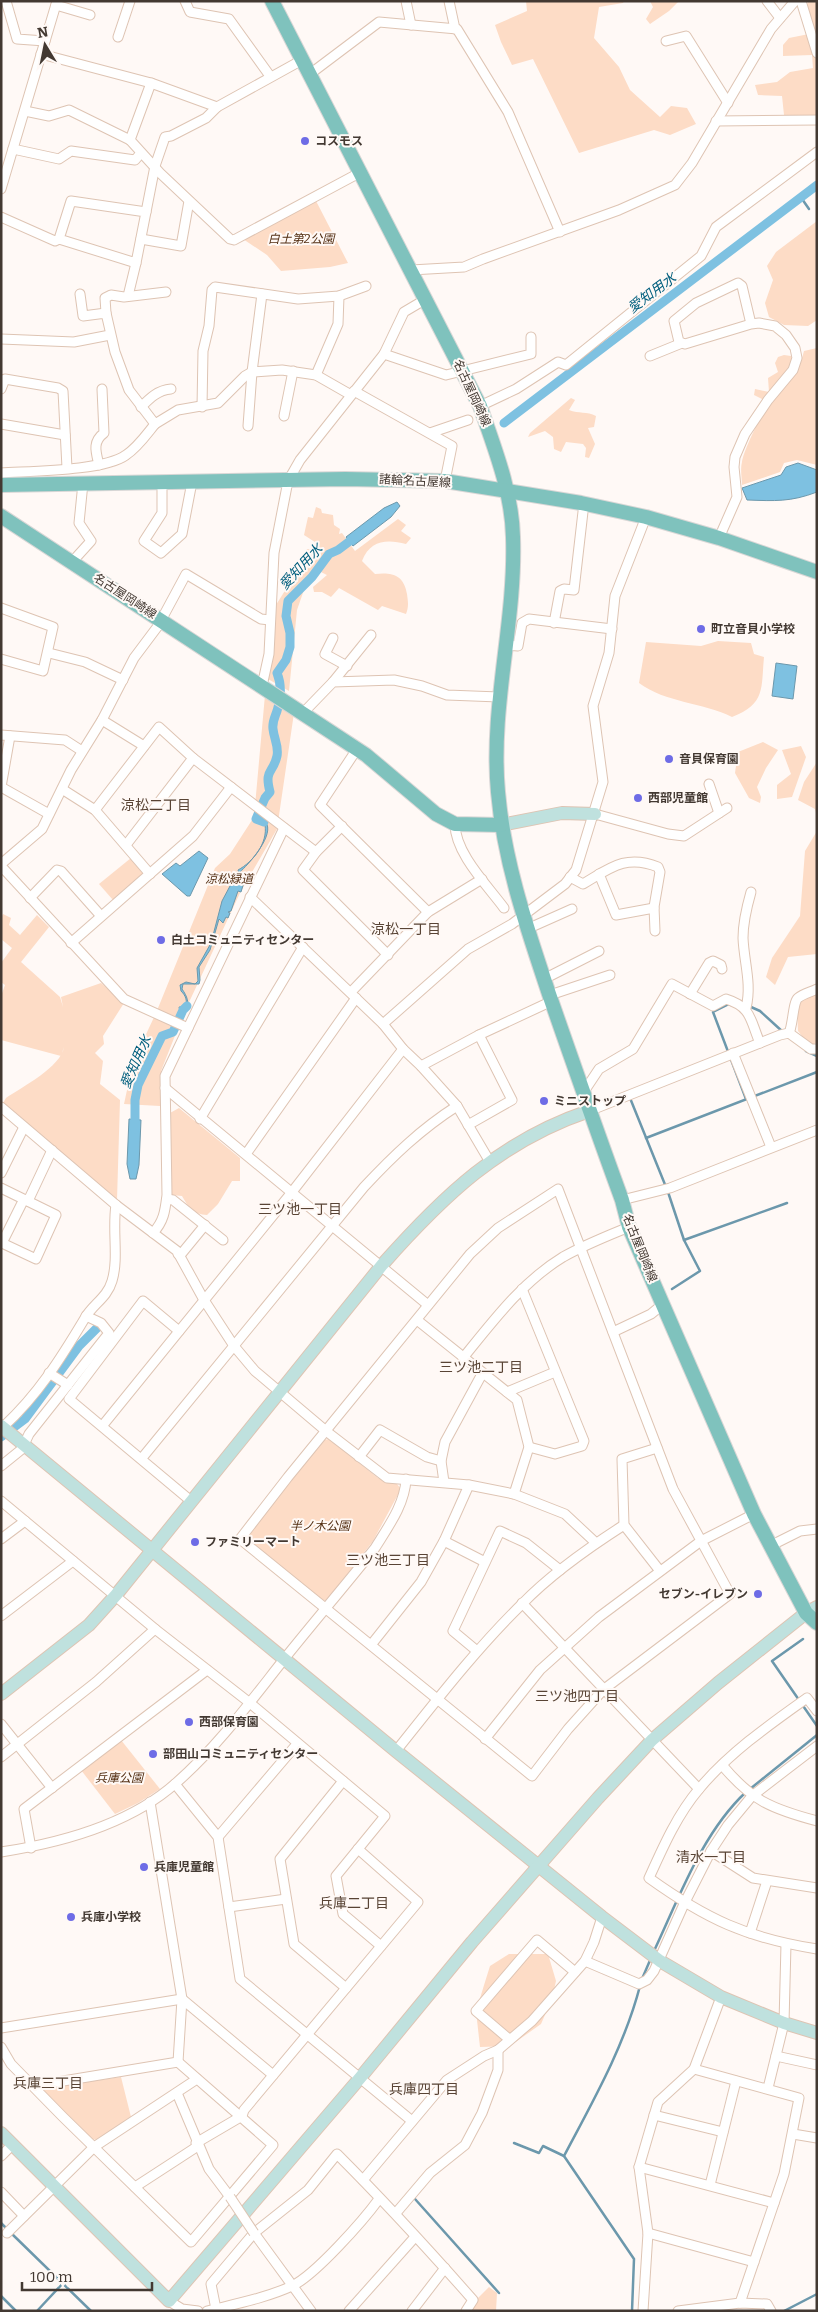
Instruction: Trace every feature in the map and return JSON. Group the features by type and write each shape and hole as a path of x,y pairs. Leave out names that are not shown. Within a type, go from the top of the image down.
{"main road":[{"name":"名古屋岡崎線","path":"272,1 480,406 496,450 510,509 513,536 512,592 499,697 495,762 501,825 522,915 589,1111 622,1200 629,1227 754,1514 770,1546 812,1610 817,1623"},
{"name":"諸輪名古屋線","path":"1,485 402,479 445,481 584,503 646,517 719,538 817,572"},
{"name":"名古屋岡崎線","path":"1,516 357,749 436,814 455,824 501,825"}],"street":[{"path":"6,1 17,39 45,41"},
{"path":"118,38 130,1"},
{"path":"185,1 190,12 230,20 270,76"},
{"path":"406,1 411,25"},
{"path":"451,1 455,28 508,112 560,232"},
{"path":"767,1 780,18"},
{"path":"411,270 464,268 483,259 619,210 675,185 692,163 761,45 795,1"},
{"path":"801,1 817,53"},
{"path":"1,188 5,161 13,149 57,3 90,15"},
{"path":"310,74 379,22 455,28"},
{"path":"666,41 686,36 728,103"},
{"path":"41,54 150,84 217,107"},
{"path":"128,296 155,166 165,137 171,136 206,118 217,107 302,60"},
{"path":"130,140 150,84"},
{"path":"25,111 49,116 69,110 130,140 189,201 213,224 234,240 361,172"},
{"path":"716,121 817,120"},
{"path":"13,149 59,158 71,151 135,160 141,153"},
{"path":"480,406 516,389 558,362 566,365 702,256 716,227 817,152"},
{"path":"59,239 71,201 146,212"},
{"path":"141,239 181,246 189,201"},
{"path":"1,217 55,241 59,239 136,263"},
{"path":"682,343 680,342 674,321 676,318 696,303 738,283 742,286 751,324"},
{"path":"202,407 203,351 209,326 212,290 215,287 298,299 339,296 366,286"},
{"path":"155,424 129,390 110,335 105,298 111,295 128,296 166,292"},
{"path":"80,294 83,316 106,313"},
{"path":"248,426 252,372 262,294"},
{"path":"316,375 338,324 339,296"},
{"path":"266,689 274,553 288,481 300,460 384,354 404,312 426,299"},
{"path":"650,356 682,343 685,344 759,323 775,326 786,335 795,348 797,358 792,370 768,400 745,434 735,457 737,497 719,538"},
{"path":"1,339 74,342 110,335"},
{"path":"384,354 446,375 531,354 531,337"},
{"path":"284,416 293,371"},
{"path":"1,473 99,465 125,456 137,446 155,424 178,410 218,403 245,376 252,372 293,371 316,375 452,446 445,481"},
{"path":"1,390 5,379 58,388 63,391 67,468"},
{"path":"141,407 164,389 170,388"},
{"path":"99,465 95,449 98,438 104,433 102,389"},
{"path":"430,433 468,420"},
{"path":"1,424 65,435"},
{"path":"162,482 162,513 144,541 161,553 182,534 192,482"},
{"path":"72,562 91,541 79,523 83,483"},
{"path":"554,623 560,591 564,588 574,590 584,503"},
{"path":"383,1024 468,949 512,924 565,884 576,870 603,782 603,770 593,706 609,654 615,596 646,517"},
{"path":"186,1027 124,999 70,943 1,865 42,829 82,751 102,720 134,658 161,620 186,574 261,619 270,620"},
{"path":"1,608 53,627 49,653 43,671 1,659"},
{"path":"506,645 518,646 522,622 529,620 612,629"},
{"path":"303,713 347,666 371,635"},
{"path":"333,638 326,654 347,666"},
{"path":"49,653 85,662 123,680"},
{"path":"333,682 394,680 422,686 448,695 499,697"},
{"path":"102,720 144,746"},
{"path":"95,810 159,727 193,758 316,852"},
{"path":"49,814 1,787 6,736 65,740 82,751"},
{"path":"357,749 320,804 428,912"},
{"path":"126,845 193,758"},
{"path":"501,825 562,813 594,814 668,834 684,836 723,811 709,784"},
{"path":"70,943 193,836 231,786"},
{"path":"62,789 95,810 150,874"},
{"path":"455,824 455,836 460,848 504,908"},
{"path":"342,826 316,852 303,870 388,955"},
{"path":"153,1233 161,1224 166,1212 167,1199 165,1076 186,1027 284,828"},
{"path":"570,877 583,884 599,874 629,861 658,867 660,872 654,908 654,931"},
{"path":"30,898 57,870 101,916"},
{"path":"599,874 616,915 654,908"},
{"path":"246,1154 353,995 428,912 482,879"},
{"path":"751,892 743,938 749,973 746,1008 760,1043"},
{"path":"250,897 383,1024 403,1049 421,1066 456,1106 490,1162"},
{"path":"527,929 572,909"},
{"path":"200,1119 303,947"},
{"path":"544,979 599,951"},
{"path":"690,994 709,963 713,961 721,965 722,969"},
{"path":"421,1066 551,998 610,975"},
{"path":"583,1093 599,1069 633,1048 672,984 713,1006 726,999 739,1003 746,1008"},
{"path":"1,1694 90,1624 116,1595 382,1265 443,1200 490,1162 546,1128 789,1033 794,1024 795,1002 798,998 817,989"},
{"path":"789,1033 810,1049 817,1050"},
{"path":"468,1125 512,1100 479,1034"},
{"path":"102,1425 292,1192 403,1049"},
{"path":"733,1054 771,1147"},
{"path":"165,1088 200,1119 246,1154 428,1305"},
{"path":"142,1458 333,1227 364,1186 427,1125 456,1106"},
{"path":"1,1107 116,1205 178,1254 204,1300 234,1346 255,1371 387,1478 469,1485 514,1494 565,1514 596,1543"},
{"path":"1,1173 24,1127"},
{"path":"622,1200 670,1188 817,1130"},
{"path":"1,1188 26,1200 56,1215 36,1259 2,1243 26,1200 52,1150"},
{"path":"558,1189 580,1248 673,1489 730,1594 603,1690 568,1729 532,1776 240,1539 326,1430 470,1254 498,1228 558,1189"},
{"path":"167,1199 173,1200 223,1240"},
{"path":"116,1205 112,1282 103,1299 86,1316 75,1337 27,1405 2,1426 396,1751 602,1917 660,1961 721,1997 784,2023 817,2033"},
{"path":"178,1254 182,1253 204,1225"},
{"path":"464,1358 522,1289 546,1269 580,1248 629,1227"},
{"path":"522,1289 584,1442 582,1446 555,1454 529,1447"},
{"path":"179,1331 143,1301 69,1399 192,1501"},
{"path":"614,1332 651,1314 663,1304"},
{"path":"1,1466 22,1449 21,1440 109,1333 101,1324 86,1316"},
{"path":"417,1320 482,1374 517,1400 529,1447 514,1494"},
{"path":"506,1392 555,1372"},
{"path":"49,1373 68,1385"},
{"path":"444,1482 441,1461 444,1442 482,1374"},
{"path":"359,1457 380,1430 427,1457 441,1461"},
{"path":"657,1448 622,1459 624,1525 660,1571"},
{"path":"1,1852 31,1848 74,1837 116,1820 150,1802 175,1784 216,1744 375,1548 390,1524 406,1491 406,1479"},
{"path":"371,1646 421,1582 444,1540 469,1485"},
{"path":"1,1500 154,1629 250,1703 385,1816 336,1876 343,1914 381,1946"},
{"path":"485,1739 535,1676 598,1617 701,1541 754,1514"},
{"path":"1,1539 25,1521"},
{"path":"396,1751 477,1651 522,1603 560,1570 624,1525"},
{"path":"770,1546 800,1531 817,1529"},
{"path":"477,1651 452,1631 500,1531 526,1543 560,1570"},
{"path":"444,1540 485,1562"},
{"path":"1,1616 73,1561"},
{"path":"522,1603 699,1789"},
{"path":"169,2301 360,2078 472,1942 652,1740 718,1683 812,1610"},
{"path":"1,1757 96,1682 154,1629"},
{"path":"31,1848 24,1809 207,1670"},
{"path":"817,1711 807,1698 722,1764 699,1789 675,1824 649,1878 684,1904 715,1921 750,1934 786,1944 817,1949"},
{"path":"1,1724 52,1788"},
{"path":"218,1837 297,1744"},
{"path":"585,1961 639,1984 647,1980 660,1961 684,1904 711,1851 728,1825 752,1796 817,1746"},
{"path":"722,1764 736,1782 752,1796 782,1811 817,1822"},
{"path":"343,1781 280,1859 294,1944 346,1988"},
{"path":"175,1784 218,1837 240,1978 412,2121"},
{"path":"150,1802 182,1999 178,2062"},
{"path":"135,2187 197,2144 242,2116 244,2110 418,1902 358,1849"},
{"path":"711,1851 753,1878 817,1888"},
{"path":"750,1934 767,1881"},
{"path":"229,1908 286,1899"},
{"path":"363,2180 447,2080 484,2056 498,2050 532,2021 585,1961 594,1942 602,1917"},
{"path":"509,2039 476,2011 537,1940 575,1972"},
{"path":"768,2088 784,2023 786,1944"},
{"path":"643,2311 648,2233 639,2167 658,2102 694,2069 721,1997"},
{"path":"1,2028 182,1999 273,2075"},
{"path":"1,2046 11,2064 191,2242 273,2145 178,2062"},
{"path":"396,2213 430,2173 465,2145 482,2113 498,2070 498,2050"},
{"path":"776,2056 817,2066"},
{"path":"34,2086 178,2062"},
{"path":"694,2069 799,2098 784,2174 740,2303"},
{"path":"9,2231 94,2147 198,2080"},
{"path":"710,2185 736,2081"},
{"path":"177,2094 209,2169 311,2311"},
{"path":"654,2115 723,2132"},
{"path":"1,2133 169,2301 182,2309 198,2311"},
{"path":"793,2134 817,2138"},
{"path":"1,2156 12,2145"},
{"path":"379,2199 339,2246 293,2286 211,2310 211,2284 254,2233 308,2190 337,2154 379,2199 396,2213 472,2300 466,2311"},
{"path":"639,2167 774,2203"},
{"path":"1,2192 24,2216"},
{"path":"648,2233 754,2262"},
{"path":"349,2311 415,2237"},
{"path":"412,2311 445,2268"},
{"path":"678,2311 740,2303 767,2304 771,2311"}],"green space":[{"path":"526,1 624,1 623,3 599,7 594,38 619,67 630,90 660,117 671,106 687,108 696,124 670,135 654,130 579,153 533,59 512,65 495,25 527,11"},
{"path":"650,1 679,1 669,11 650,24 646,19 653,7"},
{"path":"808,1 817,1 817,115 784,115 782,96 758,95 755,85 777,82 790,72 813,68 812,55 783,56 783,45 789,38 814,33 806,14"},
{"name":"白土第2公園","path":"315,199 348,263 330,267 281,271 267,255 243,239"},
{"path":"817,221 817,320 808,326 784,325 769,317 765,303 773,280 767,266 776,252"},
{"path":"817,348 817,465 797,460 784,463 780,472 742,485 741,468 744,456 760,420 769,404 796,372 804,351"},
{"path":"784,355 791,356 794,361 790,370 762,404 762,399 754,395 755,389 769,392 768,378 778,372 775,363 778,357"},
{"path":"571,398 575,400 569,410 596,416 594,427 588,428 595,444 589,458 585,457 586,448 583,444 566,442 561,452 554,449 553,437 545,431 528,437 530,433"},
{"path":"316,507 321,509 322,513 333,515 334,525 340,529 339,534 342,533 355,551 398,519 406,525 401,531 411,538 406,544 386,542 374,545 365,554 362,561 375,574 392,574 400,579 408,599 408,609 406,614 382,606 378,610 339,588 331,597 322,592 314,592 313,587 327,575 321,572 305,587 297,610 289,691 268,679 274,608 300,567 307,549 315,550 318,544 304,535 308,517 313,518"},
{"path":"718,641 751,643 754,654 764,657 760,694 751,706 743,712 732,717 709,708 661,695 639,683 646,642 701,646"},
{"name":"涼松緑道","path":"265,695 294,713 277,829 240,893 184,1013 161,1071 160,1106 124,1104 133,1062 156,1013 215,868 230,854 254,817"},
{"path":"763,742 778,750 766,768 757,787 761,797 760,803 749,798 735,773 738,752"},
{"path":"801,746 806,757 792,797 777,799 777,785 791,774 782,750"},
{"path":"817,762 817,816 815,809 798,800 804,782"},
{"path":"817,831 817,954 788,957 775,985 766,977 772,958 800,916 805,851"},
{"path":"131,858 142,870 142,875 113,900 99,884"},
{"path":"3,914 11,918 9,925 20,935 37,915 49,927 21,962 60,997 63,1007 61,997 101,983 124,1003 103,1036 104,1044 95,1053 103,1061 100,1084 120,1100 117,1200 3,1103 6,1098 49,1069 60,1056 1,1040 1,996 5,985 1,982 1,963 12,948 1,939 1,918"},
{"path":"817,994 817,1042 813,1045 806,1041 798,1031 797,1008 802,1000"},
{"path":"179,1108 240,1158 240,1181 232,1181 218,1204 207,1215 192,1210 182,1196 172,1195 170,1113"},
{"name":"半ノ木公園","path":"329,1439 378,1478 397,1484 401,1489 373,1541 327,1600 322,1601 247,1539 247,1536 324,1440"},
{"name":"兵庫公園","path":"121,1740 160,1789 138,1803 115,1814 81,1770"},
{"path":"509,1954 548,1954 556,1981 552,1999 541,2024 510,2046 480,2047 476,2011 490,1966"},
{"path":"121,2077 131,2117 97,2140 91,2139 44,2092 45,2088"},
{"path":"489,2287 497,2293 496,2311 471,2311 477,2299"}],"water":[{"path":"798,463 817,470 817,492 799,498 783,500 747,500 742,488 781,475 786,467"},
{"path":"397,502 400,506 391,517 353,546 346,537 384,508"},
{"path":"776,663 797,666 793,699 772,696"},
{"path":"255,817 264,820 268,826 267,834 260,848 264,838 265,825 260,820 257,823 254,822"},
{"path":"199,851 208,858 190,896 187,896 162,874 176,863 180,866"},
{"path":"253,858 240,872 245,879 241,892 238,891 231,911 228,912 230,913 228,918 226,917 223,923 219,919 210,950 199,967 199,984 195,984 198,981 197,968 211,943 222,901 230,886 240,877 238,870"},
{"path":"186,982 195,984 183,984 182,989 187,997 188,1006 186,1012 182,1013 179,1007 186,1007 186,1002 180,985"},
{"path":"129,1119 141,1120 139,1165 136,1179 130,1179 127,1164"}],"waterway":[{"name":"愛知用水","path":"504,423 817,185"},
{"path":"800,196 809,209"},
{"name":"愛知用水","path":"264,822 256,819 265,798 270,792 268,779 277,756 273,724 280,696 280,682 277,673 286,660 290,647 290,633 286,616 288,601 312,577 329,554 338,550 358,535"},
{"path":"731,1005 729,1004 713,1012 746,1099"},
{"name":"愛知用水","path":"135,1129 135,1100 138,1085 162,1036 173,1032 183,1010 187,1006"},
{"path":"751,1007 760,1011 783,1032"},
{"path":"806,1051 817,1056"},
{"path":"646,1138 817,1072"},
{"path":"630,1098 666,1187"},
{"path":"668,1192 684,1240 700,1271 672,1289"},
{"path":"684,1240 787,1203"},
{"name":"愛知用水","path":"1,1437 25,1419 79,1346 98,1327"},
{"path":"803,1639 772,1661 817,1726"},
{"path":"750,1789 817,1735"},
{"path":"654,1951 682,1888 704,1846 730,1808 746,1792"},
{"path":"642,1979 651,1958"},
{"path":"632,2311 634,2259 564,2156 617,2052 640,1986"},
{"path":"514,2143 539,2153 543,2146 564,2156"},
{"path":"415,2199 499,2293"},
{"path":"1,2223 7,2229"},
{"path":"11,2233 91,2311"},
{"path":"37,2311 64,2282"},
{"path":"784,2311 817,2294"},
{"path":"1,2296 16,2311"}],"place":[{"name":"コスモス","path":"305,141"},
{"name":"町立音貝小学校","path":"701,629"},
{"name":"音貝保育園","path":"669,759"},
{"name":"西部児童館","path":"638,798"},
{"name":"白土コミュニティセンター","path":"161,940"},
{"name":"ミニストップ","path":"544,1101"},
{"name":"ファミリーマート","path":"195,1542"},
{"name":"セブン-イレブン","path":"758,1594"},
{"name":"西部保育園","path":"189,1722"},
{"name":"部田山コミュニティセンター","path":"153,1754"},
{"name":"兵庫児童館","path":"144,1867"},
{"name":"兵庫小学校","path":"71,1917"}],"district":[{"name":"涼松二丁目","path":"156,805"},
{"name":"涼松一丁目","path":"406,929"},
{"name":"三ツ池一丁目","path":"300,1209"},
{"name":"三ツ池二丁目","path":"481,1367"},
{"name":"三ツ池三丁目","path":"388,1560"},
{"name":"三ツ池四丁目","path":"577,1696"},
{"name":"清水一丁目","path":"711,1857"},
{"name":"兵庫二丁目","path":"354,1903"},
{"name":"兵庫三丁目","path":"48,2083"},
{"name":"兵庫四丁目","path":"424,2089"}]}
